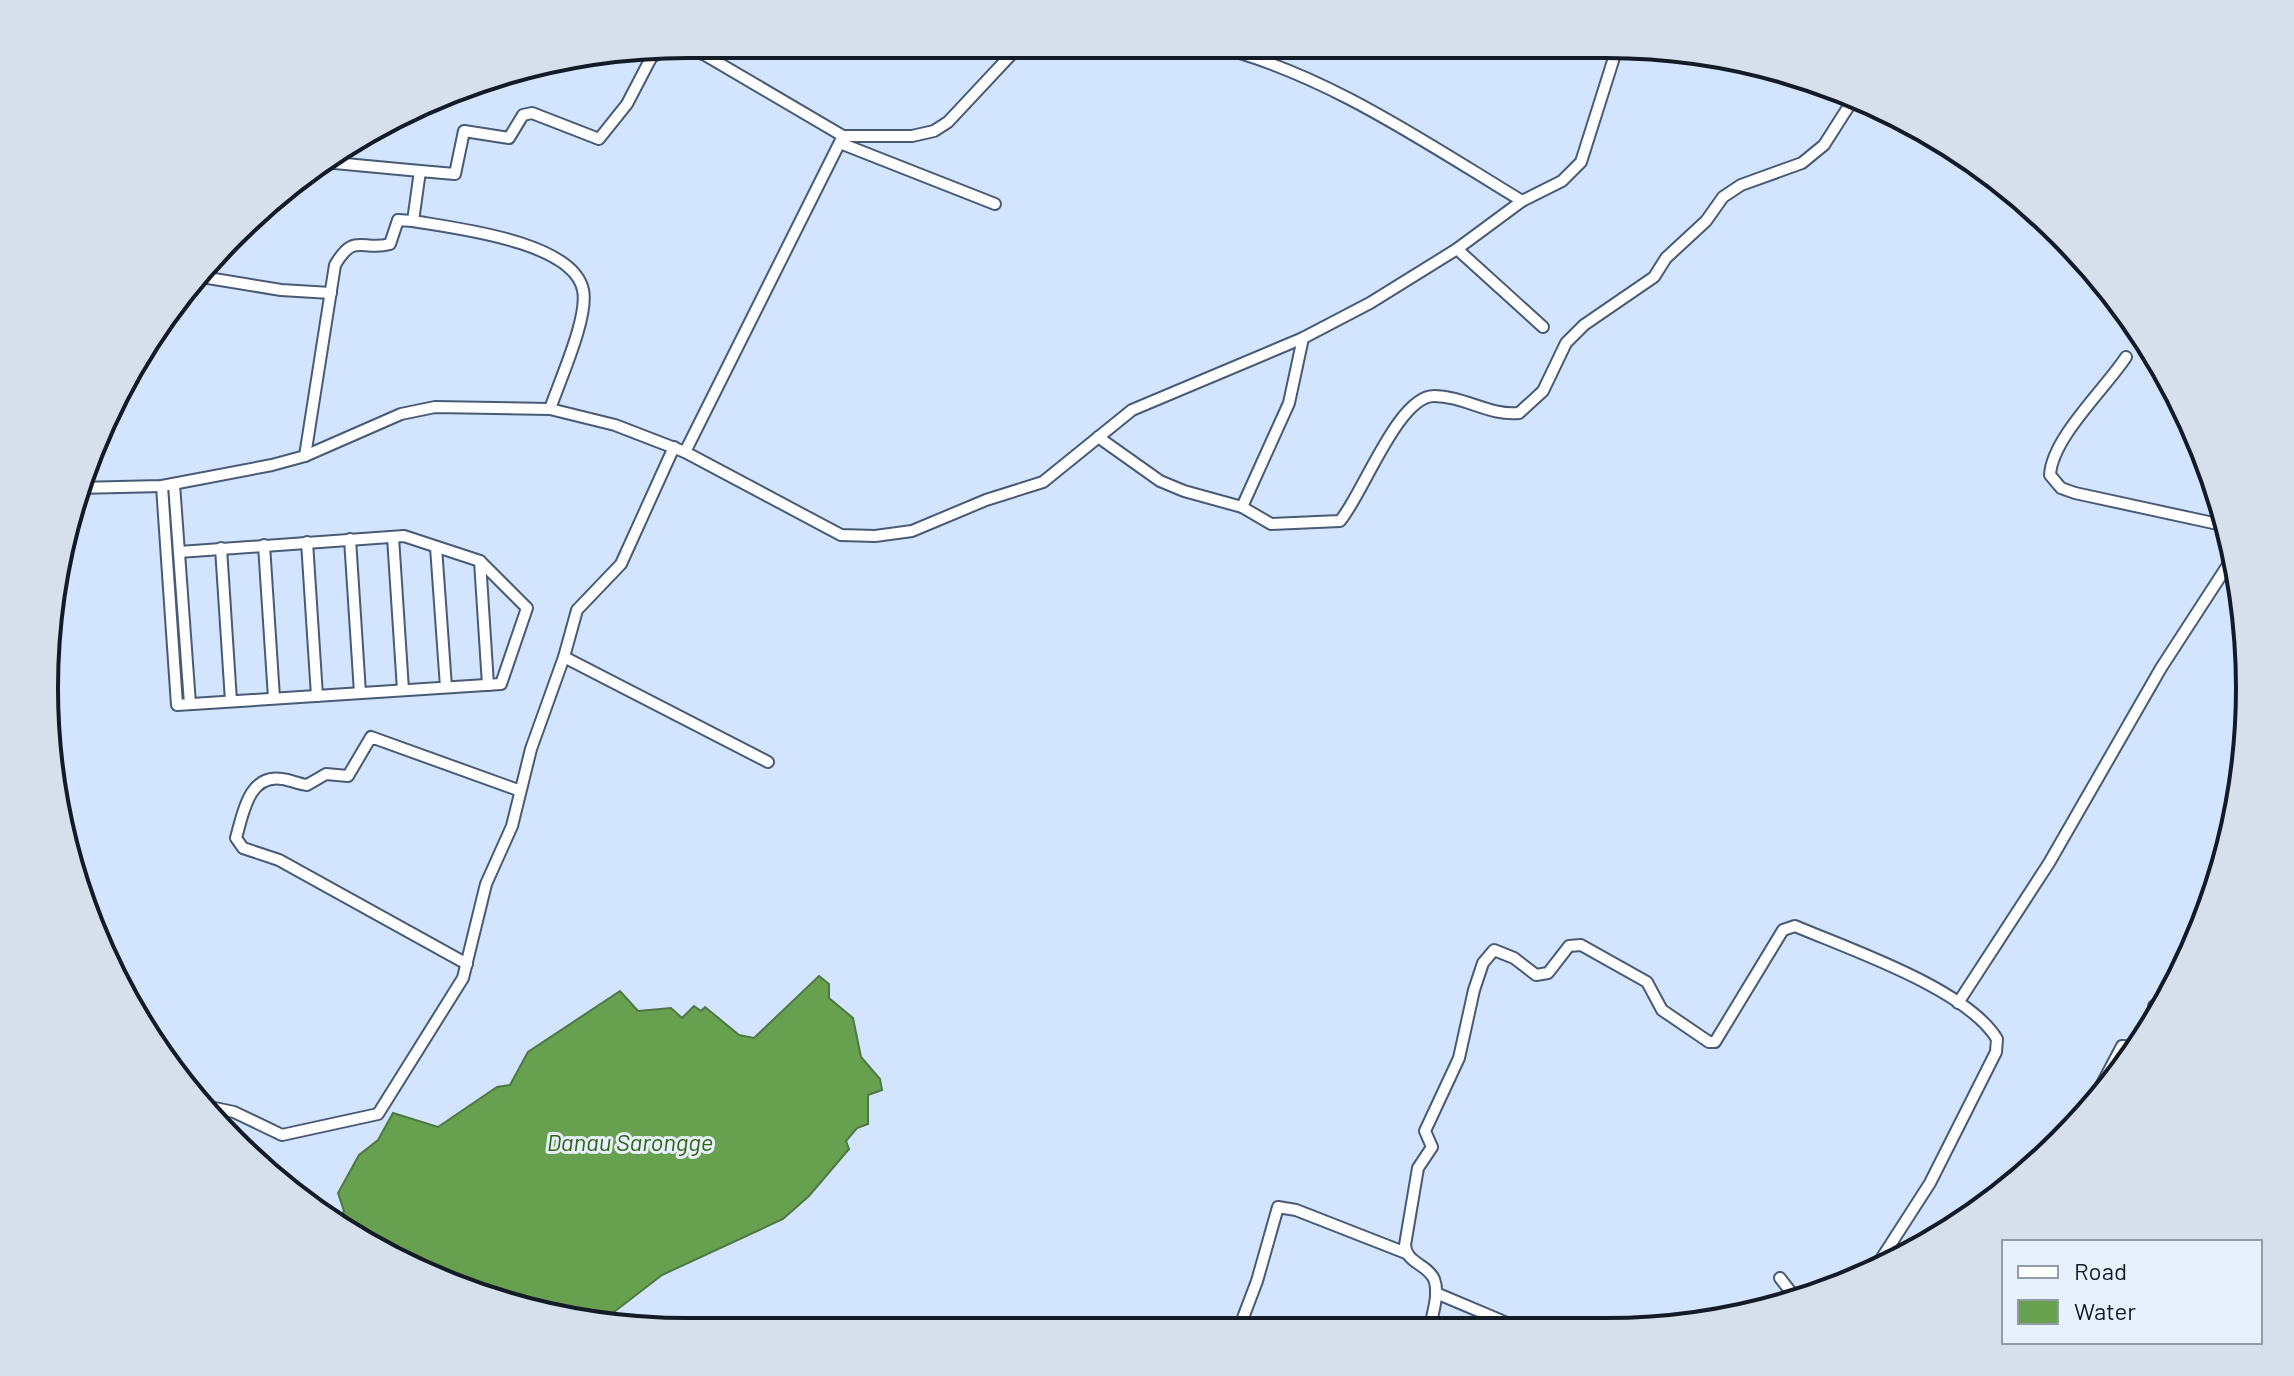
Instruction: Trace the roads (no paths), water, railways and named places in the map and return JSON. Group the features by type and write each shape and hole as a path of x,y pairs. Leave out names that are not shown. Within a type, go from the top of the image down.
{"street":[{"path":"710,58 841,140 995,204"},
{"path":"841,140 912,136 934,131 948,122 1008,58"},
{"path":"1256,58 1359,102 1522,201"},
{"path":"90,488 162,486 305,456 401,414 435,407 550,409 615,425 680,450 841,535 853,537 912,531 986,500 1033,487 1152,399 1303,338 1370,303 1457,249 1522,201 1562,181 1581,162 1614,58"},
{"path":"339,163 453,176 458,169 462,132 509,138 527,113 599,139 627,104 651,59"},
{"path":"1098,437 1160,481 1242,507 1278,526 1340,521 1403,417 1419,399 1433,396 1495,412 1519,413 1543,391 1566,343 1584,325 1654,277 1666,258 1706,221 1723,197 1741,185 1802,163 1824,145 1848,107"},
{"path":"220,1109 234,1112 282,1135 370,1118 388,1102 467,964 486,884 512,826 518,790 580,603 621,564 841,140"},
{"path":"413,221 420,171"},
{"path":"305,456 335,265 347,247 354,243 388,246 398,220 471,229 531,247 566,266 579,280 584,293 580,319 550,409"},
{"path":"1457,249 1543,327"},
{"path":"210,278 281,290 331,293"},
{"path":"1242,507 1289,403 1303,338"},
{"path":"2126,357 2064,439 2051,465 2050,475 2061,488 2075,493 2214,523"},
{"path":"174,484 190,704"},
{"path":"162,486 177,705 501,684 527,608 480,561 404,536 179,552"},
{"path":"393,537 403,690"},
{"path":"350,539 360,693"},
{"path":"307,542 317,696"},
{"path":"264,545 274,698"},
{"path":"436,547 446,687"},
{"path":"221,548 231,701"},
{"path":"480,561 488,685"},
{"path":"1958,1003 2049,863 2167,658 2225,570"},
{"path":"564,657 768,762"},
{"path":"467,964 279,860 243,848 236,838 246,800 253,789 270,779 279,778 307,785 326,774 348,776 371,737 518,790"},
{"path":"1406,1253 1418,1168 1432,1147 1425,1131 1459,1058 1474,990 1490,951 1514,958 1536,975 1548,973 1569,946 1581,945 1647,982 1662,1010 1709,1042 1721,1038 1783,930 1795,926 1920,979 1958,1003 1995,1035 1997,1049 1930,1183 1885,1253"},
{"path":"1243,1318 1278,1207 1296,1210 1406,1253 1430,1273 1436,1293 1431,1318"},
{"path":"1780,1278 1790,1291"},
{"path":"1436,1293 1495,1318"}],"water":[{"name":"Danau Sarongge","path":"819,976 829,984 829,998 853,1018 861,1057 880,1079 882,1090 868,1095 868,1124 857,1128 846,1141 849,1149 809,1196 783,1219 662,1275 612,1314 525,1297 485,1285 409,1253 342,1215 338,1193 359,1155 378,1140 393,1113 438,1127 497,1087 510,1085 528,1052 620,991 638,1011 671,1008 682,1018 694,1006 701,1011 705,1007 739,1035 754,1038"}]}
